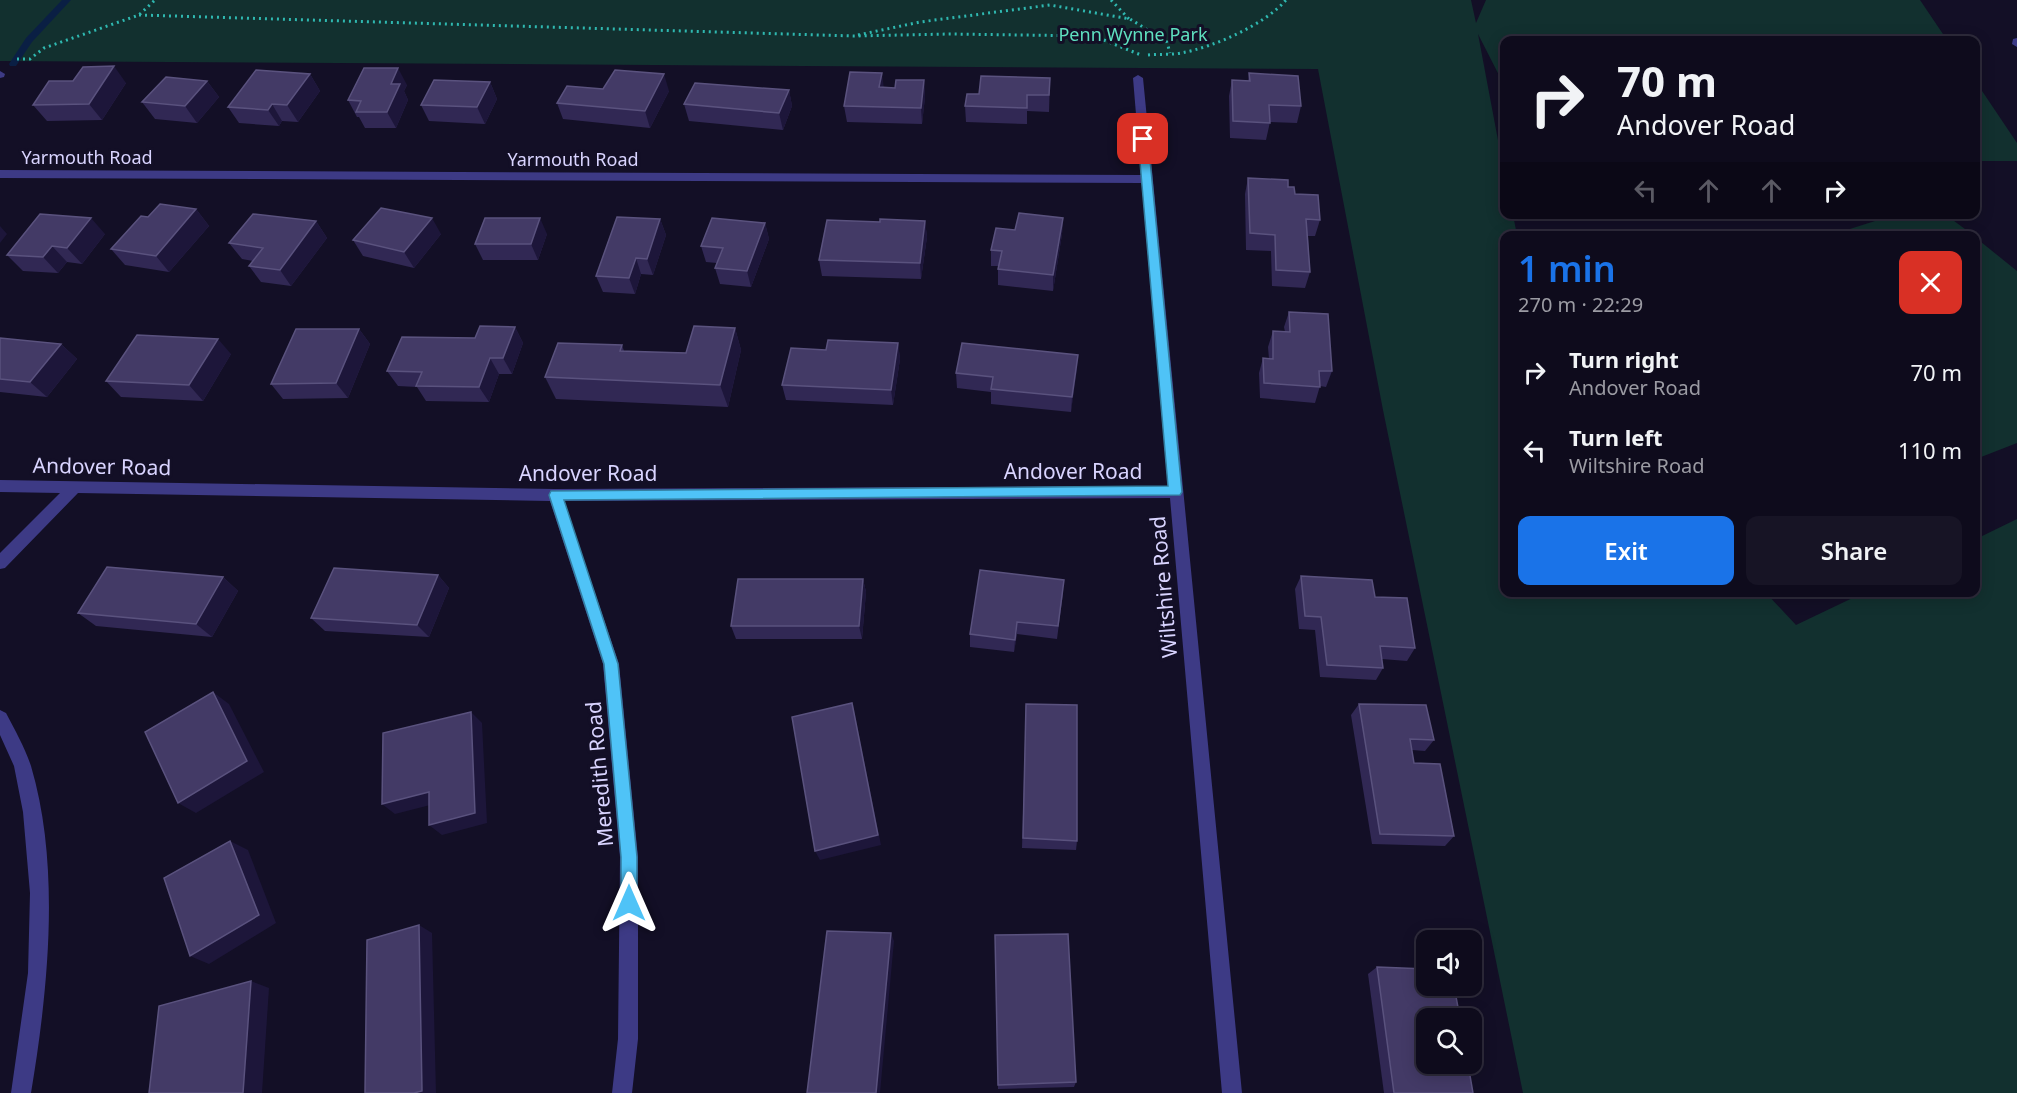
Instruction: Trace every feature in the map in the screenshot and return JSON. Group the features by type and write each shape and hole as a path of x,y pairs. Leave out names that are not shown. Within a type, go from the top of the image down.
{"street":[{"name":"Wiltshire Road","path":"1138,78 1232,1093"},
{"name":"Yarmouth Road","path":"0,174 1146,179"},
{"name":"Andover Road","path":"0,486 555,495 1175,492"},
{"path":"0,563 76,486"},
{"name":"Meredith Road","path":"555,495 611,664 629,857 628,1039 622,1093"},
{"path":"0,718 24,771 38,856 38,963 21,1093"}],"path":[{"path":"139,15 155,0"},
{"path":"1111,0 1130,19 1167,42 1170,54"},
{"path":"23,59 30,59 44,48 139,15 854,36 950,34 1094,36 1141,55 1170,54 1209,44 1257,22 1280,9 1286,0"},
{"path":"854,36 920,22 1050,5 1130,19"}],"green space":[{"name":"Penn Wynne Park","path":"0,0 1471,0 1476,23 1486,0 1920,0 1944,36 1500,36 1500,77 1478,34 1500,151 1500,219 1514,219 1516,231 1500,231 1500,597 1770,597 1796,625 1855,597 1980,597 1980,537 2017,519 2017,1093 1523,1093 1383,410 1318,69 0,61"},
{"path":"1980,88 2017,143 2017,161 1980,161"},
{"path":"1881,219 1951,219 1968,231 1844,231"},
{"path":"1980,241 2017,271 2017,443 1980,457"}],"building":[{"path":"114,66 89,104 33,105 49,81 73,81 83,67"},
{"path":"364,68 398,68 391,84 400,84 387,112 356,112 361,101 348,100"},
{"path":"256,70 310,74 287,105 272,104 268,110 228,107"},
{"path":"615,70 664,74 645,111 557,103 567,86 603,89"},
{"path":"850,72 882,73 879,87 895,88 896,80 924,80 921,108 844,106"},
{"path":"1249,73 1298,76 1301,106 1269,105 1270,123 1233,121 1232,80 1250,81"},
{"path":"981,76 1050,78 1049,95 1027,95 1027,108 965,106 967,94 979,94"},
{"path":"166,77 207,81 185,106 142,102"},
{"path":"434,80 490,82 477,107 421,105"},
{"path":"695,83 789,90 779,113 684,104"},
{"path":"1248,178 1288,180 1288,187 1294,187 1295,194 1318,195 1320,220 1306,219 1310,272 1276,270 1275,235 1250,233"},
{"path":"160,204 196,209 156,256 111,249 141,216 148,217"},
{"path":"381,208 432,218 404,252 353,240"},
{"path":"1019,213 1063,218 1053,275 998,269 1002,251 991,250 996,228 1015,230"},
{"path":"40,214 91,218 67,248 52,246 43,257 7,255"},
{"path":"253,214 316,221 280,270 249,266 263,248 229,243"},
{"path":"617,217 660,219 647,259 636,258 629,278 596,276"},
{"path":"485,218 540,218 531,244 475,244"},
{"path":"712,218 765,223 747,271 715,268 723,248 701,246"},
{"path":"880,219 925,221 920,263 819,260 827,220 880,222"},
{"path":"1289,312 1328,314 1332,371 1319,371 1320,387 1264,383 1263,358 1273,359 1273,331 1290,332"},
{"path":"480,326 515,327 503,358 490,358 479,387 416,386 422,372 387,371 402,337 475,338"},
{"path":"694,326 735,328 720,385 545,377 558,343 622,345 620,351 686,353"},
{"path":"296,329 359,329 336,383 271,384"},
{"path":"137,335 218,339 189,385 106,381"},
{"path":"0,338 61,344 30,382 0,379"},
{"path":"828,340 898,343 891,390 782,385 791,348 826,350"},
{"path":"962,343 1078,355 1072,397 991,389 993,377 956,373"},
{"path":"107,567 223,577 196,624 78,613"},
{"path":"334,568 438,575 417,625 311,618"},
{"path":"980,570 1064,580 1058,626 1017,622 1015,640 970,634"},
{"path":"1301,576 1372,580 1375,597 1407,598 1415,648 1380,646 1383,668 1327,665 1321,617 1305,616"},
{"path":"738,579 863,579 859,626 731,626"},
{"path":"213,692 247,761 178,803 145,732"},
{"path":"852,703 878,835 815,851 792,717"},
{"path":"1026,704 1077,705 1077,841 1023,838"},
{"path":"1359,704 1426,705 1434,740 1410,739 1414,763 1440,764 1454,836 1380,834"},
{"path":"471,712 475,813 429,825 429,792 382,804 383,733"},
{"path":"230,841 259,915 190,956 164,878"},
{"path":"419,925 422,1091 365,1093 367,940"},
{"path":"827,931 891,933 876,1093 807,1093"},
{"path":"1068,934 1076,1082 998,1085 995,935"},
{"path":"1377,967 1416,969 1416,996 1456,996 1458,1008 1416,1008 1416,1074 1470,1074 1473,1093 1394,1093"},
{"path":"251,981 243,1093 149,1093 159,1006"}],"waterway":[{"path":"13,64 29,40 67,0"}],"route":[{"path":"629,903 629,857 611,664 555,495 1175,492 1143,139"}]}
